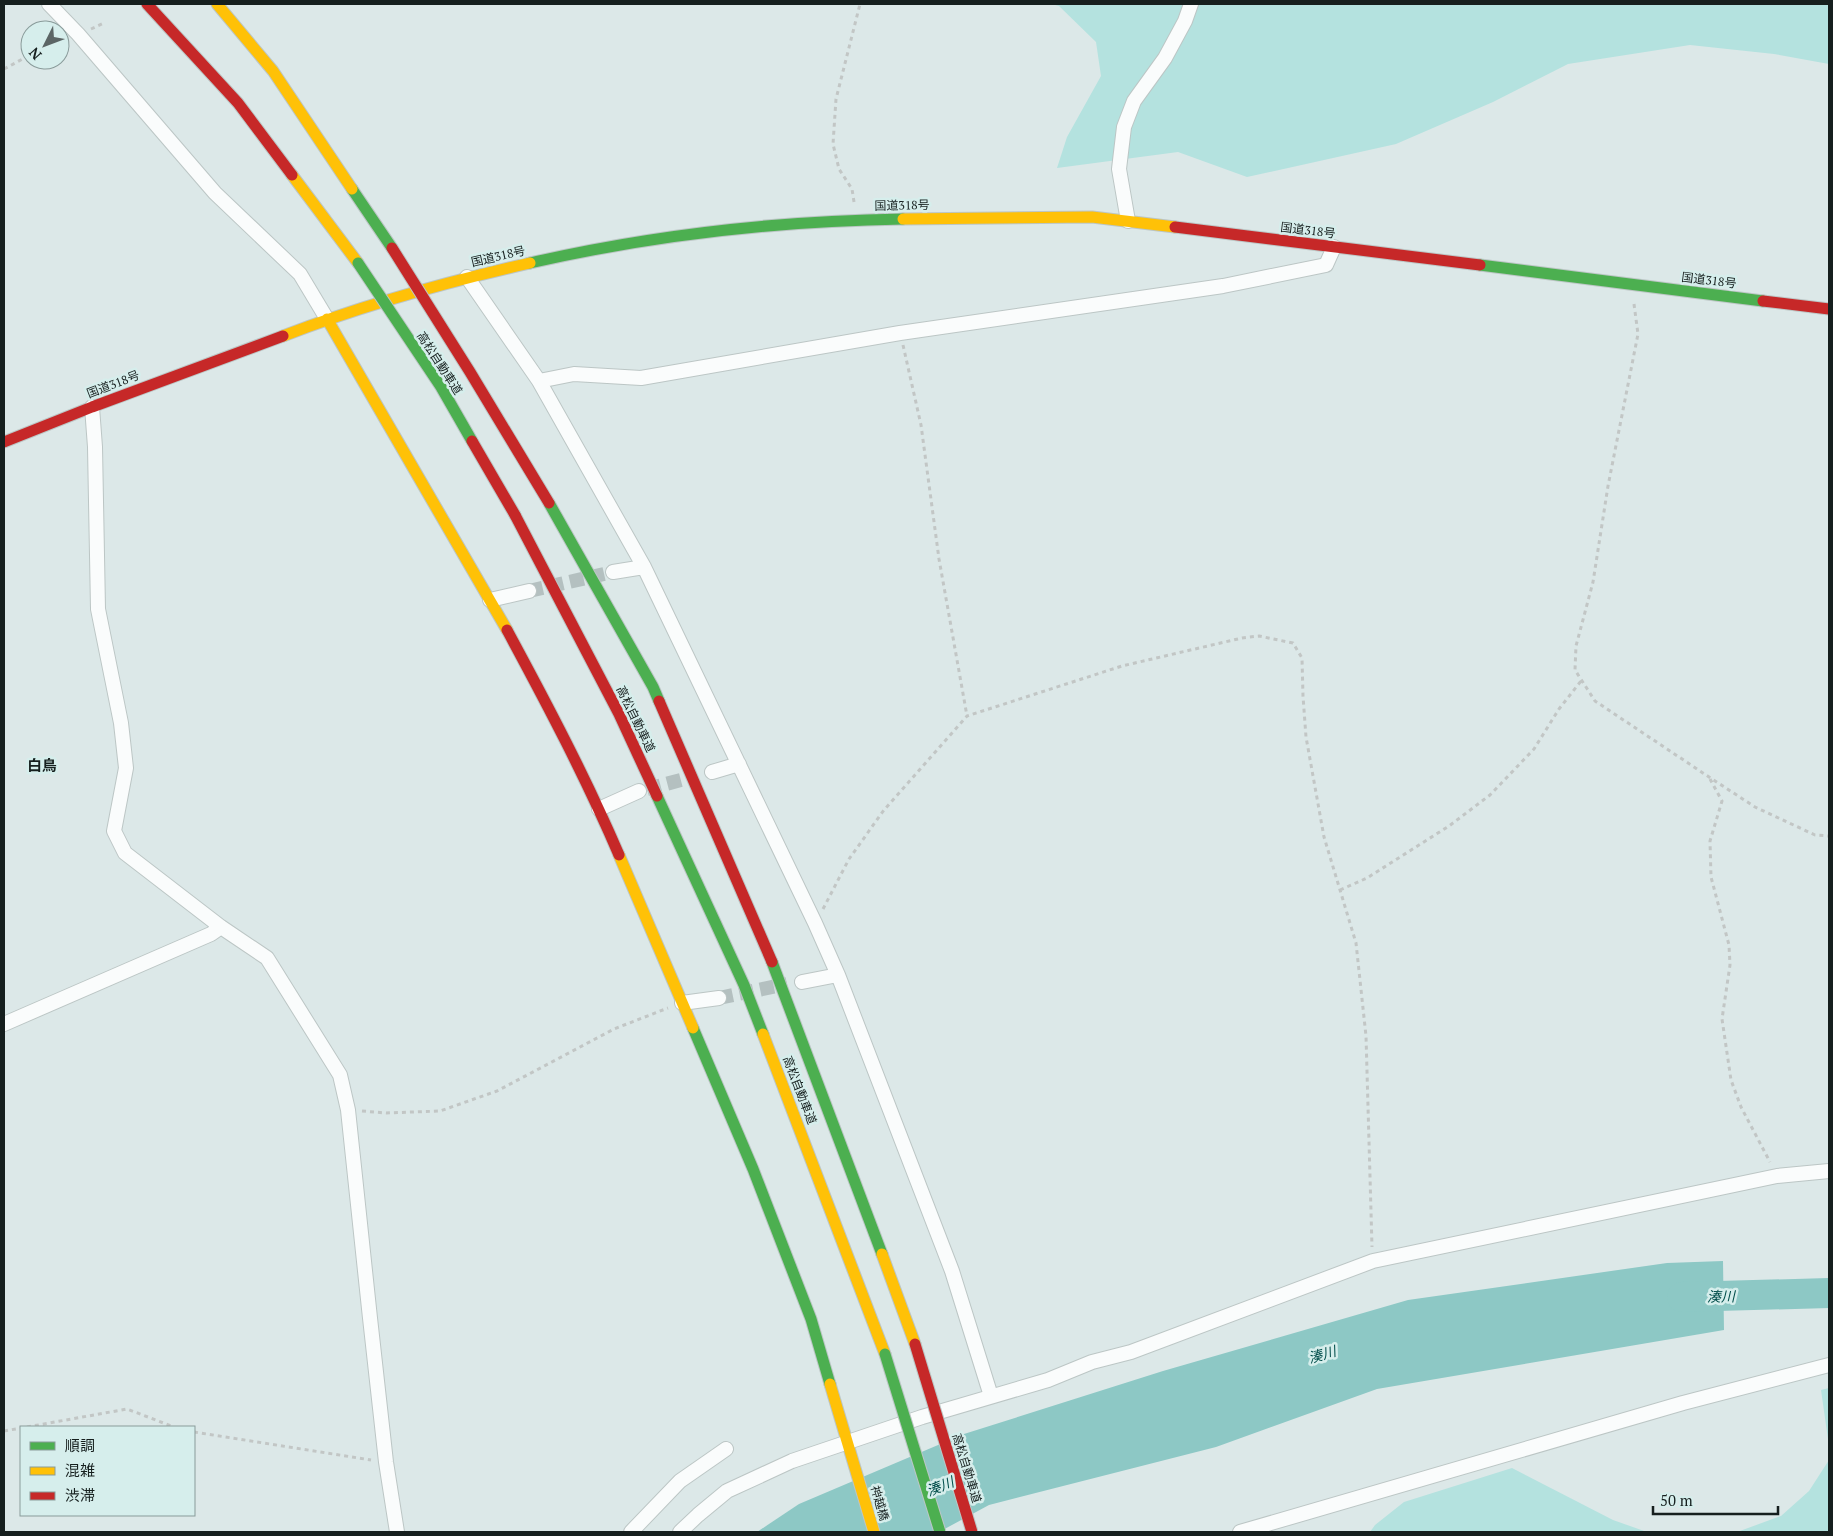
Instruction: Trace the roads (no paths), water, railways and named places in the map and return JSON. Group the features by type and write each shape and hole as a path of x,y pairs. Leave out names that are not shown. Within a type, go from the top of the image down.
{"main road":[{"name":"高松自動車道","path":"147,4 238,103 358,263 441,387 515,516 619,714 744,985 885,1354 940,1532"},
{"name":"高松自動車道","path":"217,4 273,71 392,248 549,502 653,687 775,969 915,1344 972,1532"},
{"name":"国道318号","path":"6,437 327,319 467,277 546,259 640,241 733,229 857,220 1092,217 1829,309"},
{"name":"神越橋","path":"327,319 490,600 542,694 599,809 753,1169 811,1319 874,1532"}],"street":[{"path":"49,4 78,34 215,193 300,274 327,319"},
{"path":"1128,221 1119,169 1124,127 1134,101 1165,58 1185,21 1191,4"},
{"path":"539,381 574,374 641,378 900,333 1223,286 1326,265 1334,247"},
{"path":"467,277 539,381 644,567 815,923 838,975 952,1271 991,1396"},
{"path":"92,406 95,447 98,608 121,723 126,768 114,830 125,853 221,927 266,958 340,1075 348,1110 386,1462 397,1532"},
{"path":"613,572 644,567"},
{"path":"490,600 529,592"},
{"path":"712,772 739,764"},
{"path":"599,809 639,792"},
{"path":"4,1024 211,934 221,927"},
{"path":"802,982 838,975"},
{"path":"682,1003 720,998"},
{"path":"680,1532 727,1491 792,1461 922,1417 1048,1380 1092,1362 1131,1352 1373,1261 1777,1176 1829,1171"},
{"path":"1240,1532 1683,1403 1829,1366"},
{"path":"632,1532 680,1481 726,1449"}],"water":[{"path":"1723,1261 1724,1330 1377,1389 1216,1447 989,1505 939,1532 757,1532 799,1504 964,1434 1163,1371 1408,1300 1667,1263"}],"waterway":[{"name":"湊川","path":"1682,1297 1829,1293"}],"tunnel":[{"path":"529,591 613,572"},
{"path":"647,789 696,776"},
{"path":"719,998 787,984"}],"district":[{"name":"白鳥","path":"42,765"}]}
